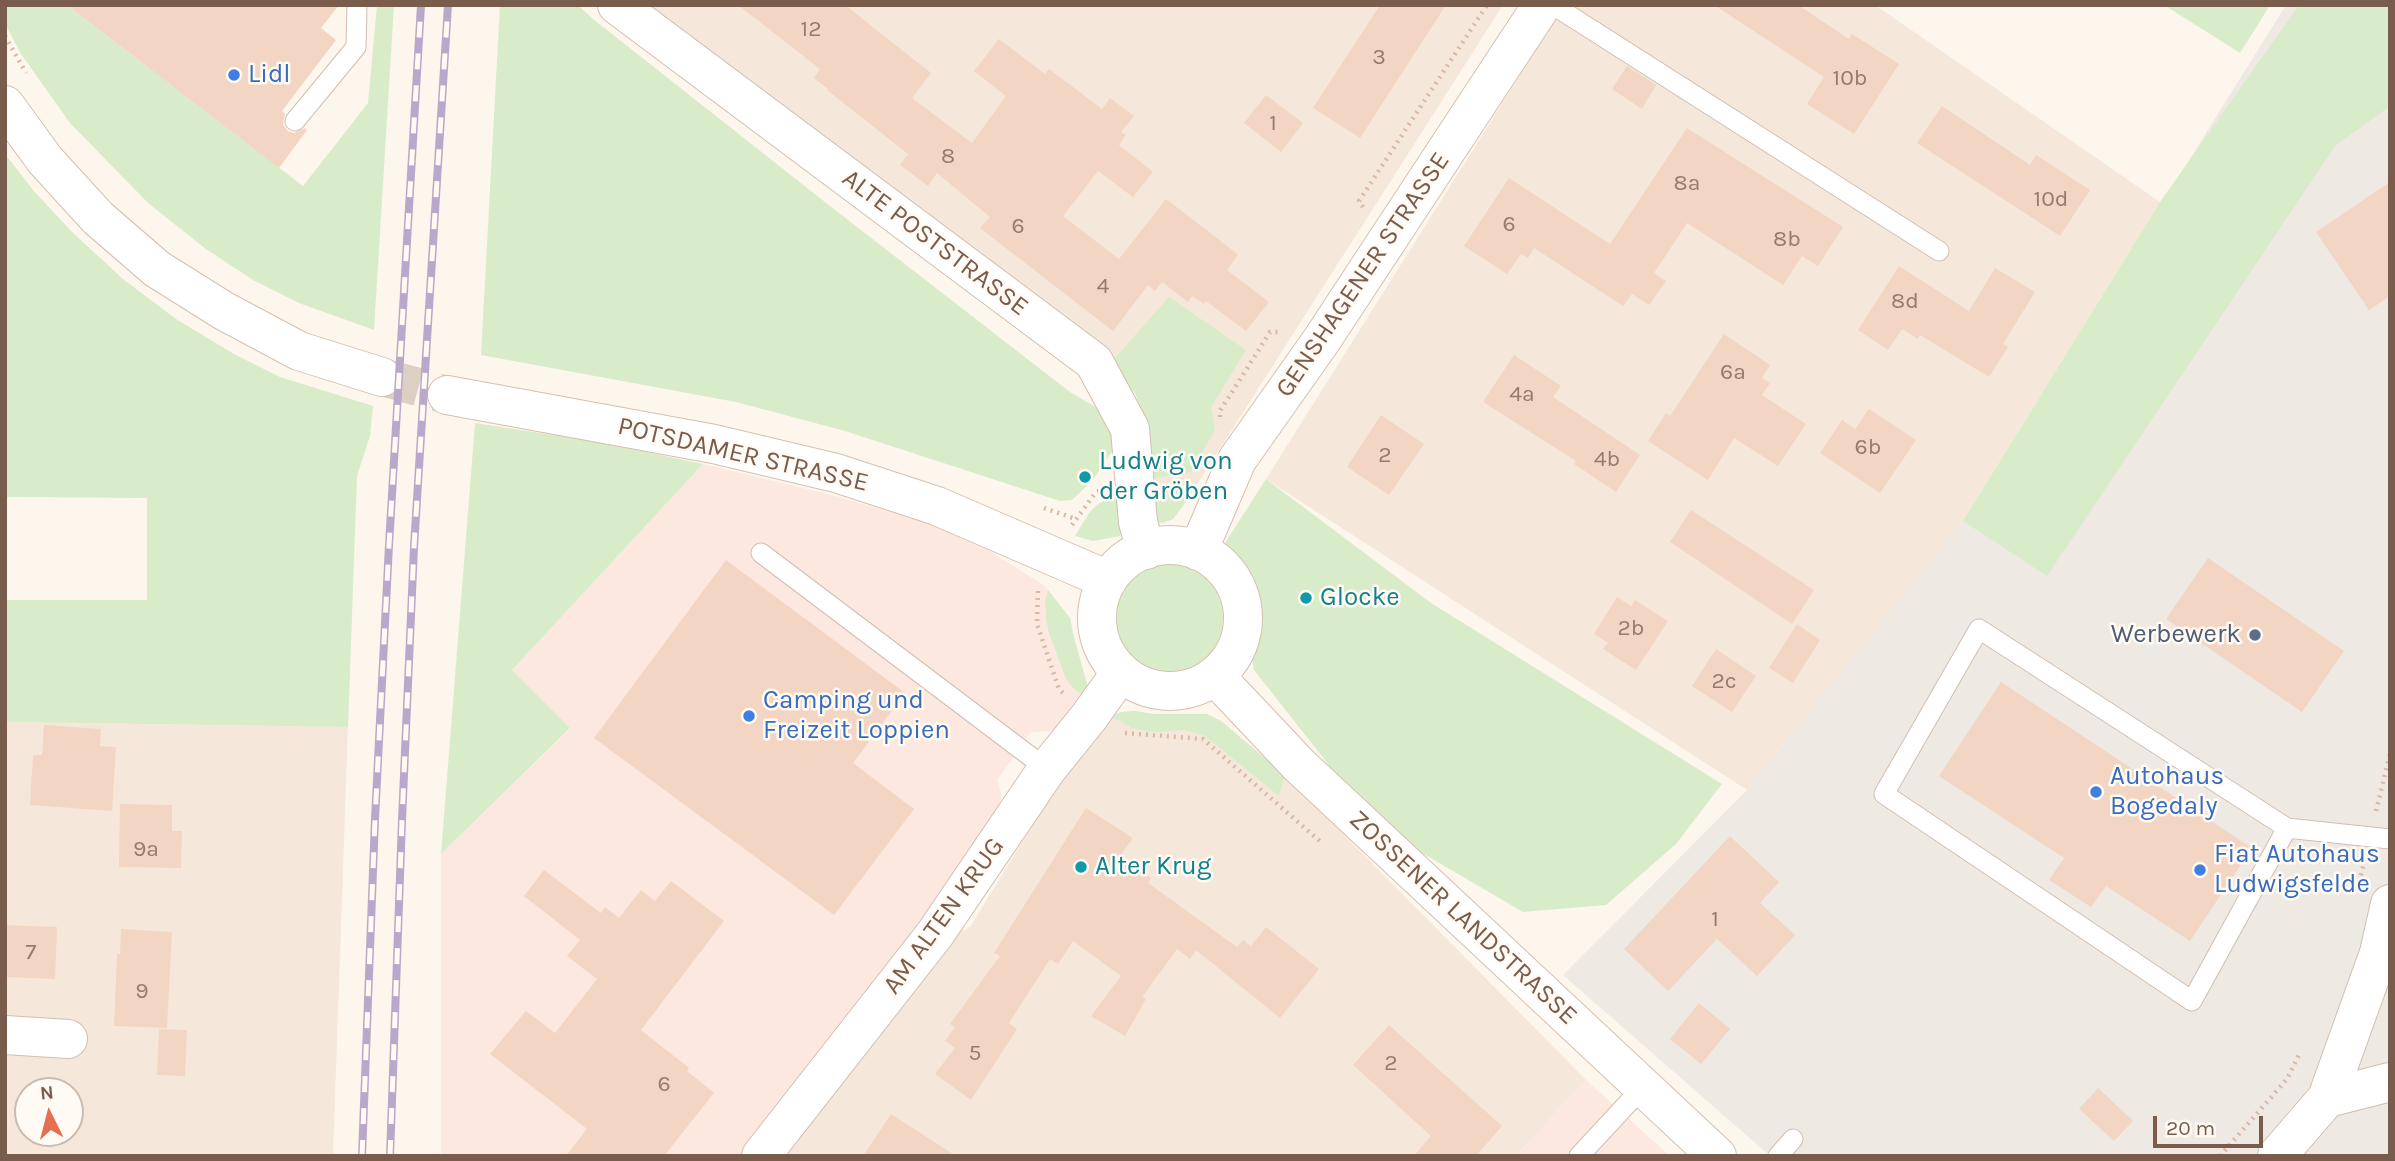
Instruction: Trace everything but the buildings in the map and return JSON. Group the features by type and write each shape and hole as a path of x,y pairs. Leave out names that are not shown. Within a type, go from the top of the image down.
{"main road":[{"name":"ALTE POSTSTRASSE","path":"617,5 1094,362 1130,429 1138,522 1146,550"},
{"name":"GENSHAGENER STRASSE","path":"1198,551 1237,460 1321,341 1542,5"},
{"path":"18,92 45,160 89,208 157,268 224,311 299,351 382,377"},
{"name":"POTSDAMER STRASSE","path":"447,395 714,444 836,473 937,506 1108,580"},
{"path":"1177,546 1198,551 1226,571 1238,592 1243,615 1236,649 1215,676 1192,688 1167,691 1142,686 1121,672 1105,652 1098,629 1098,604 1108,580 1128,559 1156,547 1177,546"},
{"name":"AM ALTEN KRUG","path":"761,1156 936,934 1047,769 1121,672"},
{"name":"ZOSSENER LANDSTRASSE","path":"1215,676 1298,764 1717,1156"},
{"path":"2277,1156 2327,1098 2384,966 2373,897"},
{"path":"5,1035 68,1039"},
{"path":"2327,1098 2390,1082"}],"lane":[{"path":"295,121 356,47 357,5"},
{"path":"1553,5 1939,251"},
{"path":"761,553 1047,769"},
{"path":"2287,828 2192,1001 1884,794 1979,629 2287,828 2380,838"},
{"path":"1579,1156 1643,1087"},
{"path":"1778,1156 1793,1139"}],"path":[{"path":"1359,201 1487,5"},
{"path":"5,36 18,92"},
{"path":"1076,519 1065,535 1037,594 1037,624 1059,689 1089,717 1122,732 1203,739 1330,849"},
{"path":"2373,897 2390,754"},
{"path":"2220,1156 2287,1079 2304,1046"}],"shaded area":[{"path":"632,5 1503,5 1182,508 1173,519 1162,523 1153,521 1145,417 1135,393 1098,358"},
{"path":"1564,5 1875,5 2160,202 1963,521 1747,790 1266,479"},
{"path":"2286,5 2390,5 2390,1156 1770,1156 1563,975 1747,790 1963,521"},
{"path":"703,464 832,495 931,524 988,550 1045,586 1070,618 1088,687 1056,731 1031,732 998,779 1002,802 919,930 739,1156 441,1156 441,854 570,729 512,670"},
{"path":"1135,711 1153,714 1207,714 1221,721 1285,775 1586,1080 1516,1156 784,1156 948,938 970,927 1069,766 1111,716"},
{"path":"5,722 348,727 333,1156 5,1156"},
{"path":"1586,1080 1670,1156 1516,1156"}],"green space":[{"path":"5,5 67,5 303,186 368,103 377,5 394,5 374,330 299,303 253,280 206,249 148,203 70,123 21,54 5,24"},
{"path":"500,5 578,5 830,206 1070,392 1109,415 1120,440 1092,481 1072,500 1060,501 845,431 736,402 481,355"},
{"path":"2164,5 2270,5 2240,53"},
{"path":"2299,5 2390,5 2390,106 2335,146 2047,576 1963,521 2160,202"},
{"path":"5,154 33,190 71,231 123,279 176,319 234,354 280,377 373,406 370,436 357,476 348,727 5,722 5,600 147,600 147,498 5,497"},
{"path":"1169,297 1246,350 1211,407 1215,430 1191,472 1148,479 1145,417 1135,393 1107,367"},
{"path":"475,423 599,442 703,464 512,670 570,728 441,854"},
{"path":"1266,479 1431,603 1722,784 1676,844 1606,905 1523,912 1412,847 1343,783 1254,670 1252,660 1258,633 1258,602 1244,565 1225,543"},
{"path":"1197,485 1173,519 1162,523 1153,521 1148,493"},
{"path":"1121,496 1124,528 1120,536 1093,541 1075,536 1097,505 1106,499"},
{"path":"1168,563 1189,567 1207,579 1219,597 1223,618 1219,639 1207,657 1189,669 1168,673 1147,669 1129,657 1117,639 1113,618 1117,597 1129,579 1147,567"},
{"path":"1048,590 1070,618 1088,687 1084,696 1066,679 1049,633 1045,601"},
{"path":"1135,711 1153,714 1207,714 1221,721 1285,775 1279,796 1204,735 1182,730 1151,732 1132,728 1111,716"}],"tunnel":[{"path":"382,377 447,395"}],"railway":[{"path":"362,1156 389,545 421,5"},
{"path":"390,1156 414,547 448,5"}],"place":[{"name":"Lidl","path":"234,75"},
{"name":"Ludwig von der Gröben","path":"1085,477"},
{"name":"Glocke","path":"1306,598"},
{"name":"Werbewerk","path":"2255,635"},
{"name":"Camping und Freizeit Loppien","path":"749,716"},
{"name":"Autohaus Bogedaly","path":"2096,792"},
{"name":"Alter Krug","path":"1081,867"},
{"name":"Fiat Autohaus Ludwigsfelde","path":"2200,870"}]}
